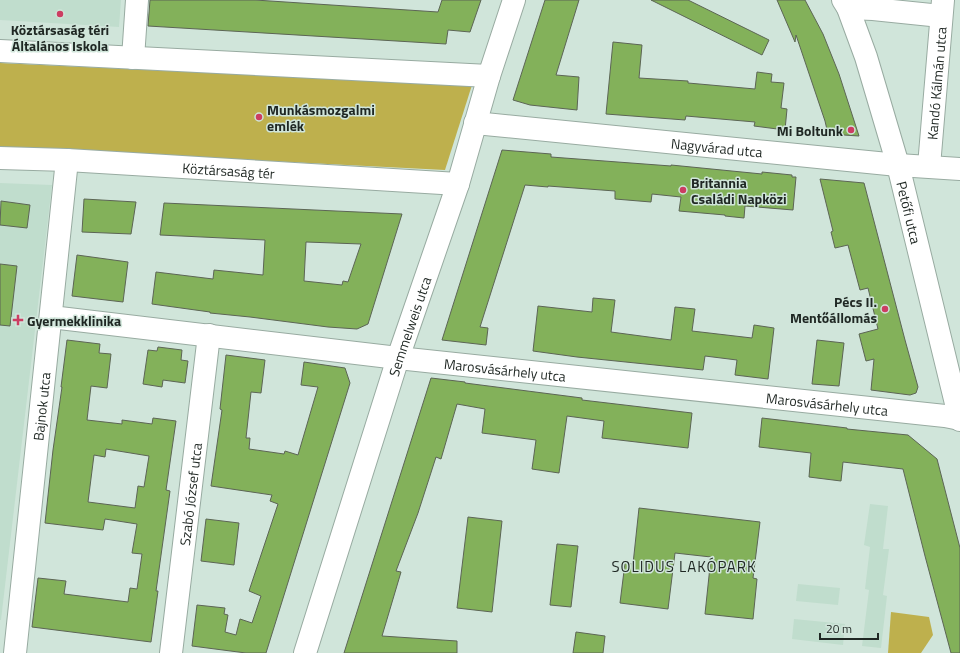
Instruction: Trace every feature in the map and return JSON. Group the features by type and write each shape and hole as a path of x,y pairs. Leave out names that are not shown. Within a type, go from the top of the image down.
{"street":[{"path":"133,58 137,0"},
{"name":"Semmelweis utca","path":"305,653 398,358 458,184 474,123 514,0"},
{"path":"845,4 873,9 942,8"},
{"name":"Petőfi utca","path":"845,4 866,57 898,165 960,419"},
{"name":"Kandó Kálmán utca","path":"929,166 942,8"},
{"path":"0,51 489,76"},
{"name":"Nagyvárad utca","path":"474,123 898,165 960,169"},
{"name":"Köztársaság tér","path":"0,158 67,160 458,184"},
{"name":"Bajnok utca","path":"15,653 67,160"},
{"name":"Marosvásárhely utca","path":"51,317 398,358 960,419"},
{"name":"Szabó József utca","path":"171,653 209,335"}],"shaded area":[{"name":"Köztársaság téri Általános Iskola","path":"0,0 121,0 119,27 0,20"},
{"path":"0,63 472,85 445,170 0,147"},
{"name":"Gyermekklinika","path":"0,183 52,185 1,620 0,620"},
{"path":"870,504 888,506 883,549 889,549 883,595 887,596 881,648 862,646 869,590 865,589 870,547 864,545"},
{"path":"798,584 840,588 838,605 796,601"},
{"path":"891,612 929,617 933,635 921,653 888,653"},
{"path":"794,619 845,624 843,645 792,639"}],"building":[{"path":"150,0 255,0 438,12 442,0 481,0 470,32 448,30 446,44 148,26"},
{"path":"545,0 579,0 556,75 579,77 577,110 530,105 513,100"},
{"path":"651,0 688,0 769,40 762,55"},
{"path":"777,0 805,0 823,34 839,74 859,136 828,134 796,35 795,42"},
{"path":"613,42 642,45 639,78 688,81 688,83 755,89 757,72 772,74 771,82 784,83 781,108 787,109 785,130 754,126 755,122 686,116 685,120 606,114"},
{"path":"502,150 551,154 551,157 671,165 762,174 762,172 792,175 792,177 796,177 793,210 745,206 744,218 679,211 681,197 652,194 651,202 615,199 615,191 525,185 480,327 488,328 486,345 442,340"},
{"path":"820,179 864,183 918,387 916,393 910,395 871,390 874,359 866,361 859,334 878,329 868,288 860,290 848,245 835,248 831,232 833,231"},
{"path":"84,199 136,202 131,234 82,232"},
{"path":"1,201 30,205 27,228 0,225"},
{"path":"164,203 402,214 368,324 357,329 210,313 152,304 156,272 213,279 214,270 263,275 265,240 160,235","holes":["306,242 361,244 348,282 343,281 342,285 304,281"]},
{"path":"77,255 128,262 123,302 72,296"},
{"path":"0,264 17,266 10,326 0,325"},
{"path":"593,298 615,300 611,332 671,340 675,307 695,309 692,331 752,338 754,325 774,328 768,379 735,375 737,360 705,356 703,370 533,351 538,306 592,312"},
{"path":"67,340 100,344 99,353 111,354 107,388 91,386 87,420 122,424 122,420 152,424 153,418 176,421 166,490 170,491 156,591 158,591 151,642 32,627 38,578 66,581 64,594 128,602 130,588 137,589 142,554 132,553 137,524 105,519 103,530 45,523","holes":["106,449 149,456 144,487 138,486 135,508 88,502 94,455 105,457"]},
{"path":"817,340 844,343 839,386 812,384"},
{"path":"158,347 182,350 181,360 188,361 185,383 163,380 162,387 143,384 148,350 157,351"},
{"path":"226,355 265,360 261,393 251,392 246,438 250,438 249,449 284,454 285,451 298,455 318,387 301,385 304,362 345,368 350,383 266,653 246,653 192,646 197,605 225,608 224,614 228,615 225,632 236,635 240,619 252,623 261,596 249,591 278,504 270,501 272,495 211,486 222,410 220,409"},
{"path":"431,378 582,398 582,400 692,413 688,448 602,438 604,421 567,416 559,473 532,469 536,440 482,433 485,409 457,404 441,459 436,457 418,513 396,571 401,572 382,636 457,641 457,653 344,653"},
{"path":"762,418 908,435 937,459 960,548 960,653 951,653 903,469 843,462 841,481 809,477 811,453 759,447"},
{"path":"639,508 760,522 753,578 757,579 753,619 705,614 711,557 675,553 668,609 620,603 625,563 633,564"},
{"path":"468,517 502,521 492,612 457,608"},
{"path":"206,519 239,523 234,565 201,561"},
{"path":"557,544 578,546 571,607 550,605"},
{"path":"576,632 605,636 603,653 573,653"}],"place":[{"name":"Köztársaság téri Általános Iskola","path":"60,14"},
{"name":"Munkásmozgalmi emlék","path":"259,117"},
{"name":"Mi Boltunk","path":"851,130"},
{"name":"Britannia Családi Napközi","path":"683,190"},
{"name":"Pécs II. Mentőállomás","path":"885,309"},
{"name":"Gyermekklinika","path":"18,320"}],"district":[{"name":"SOLIDUS LAKÓPARK","path":"684,566"}]}
